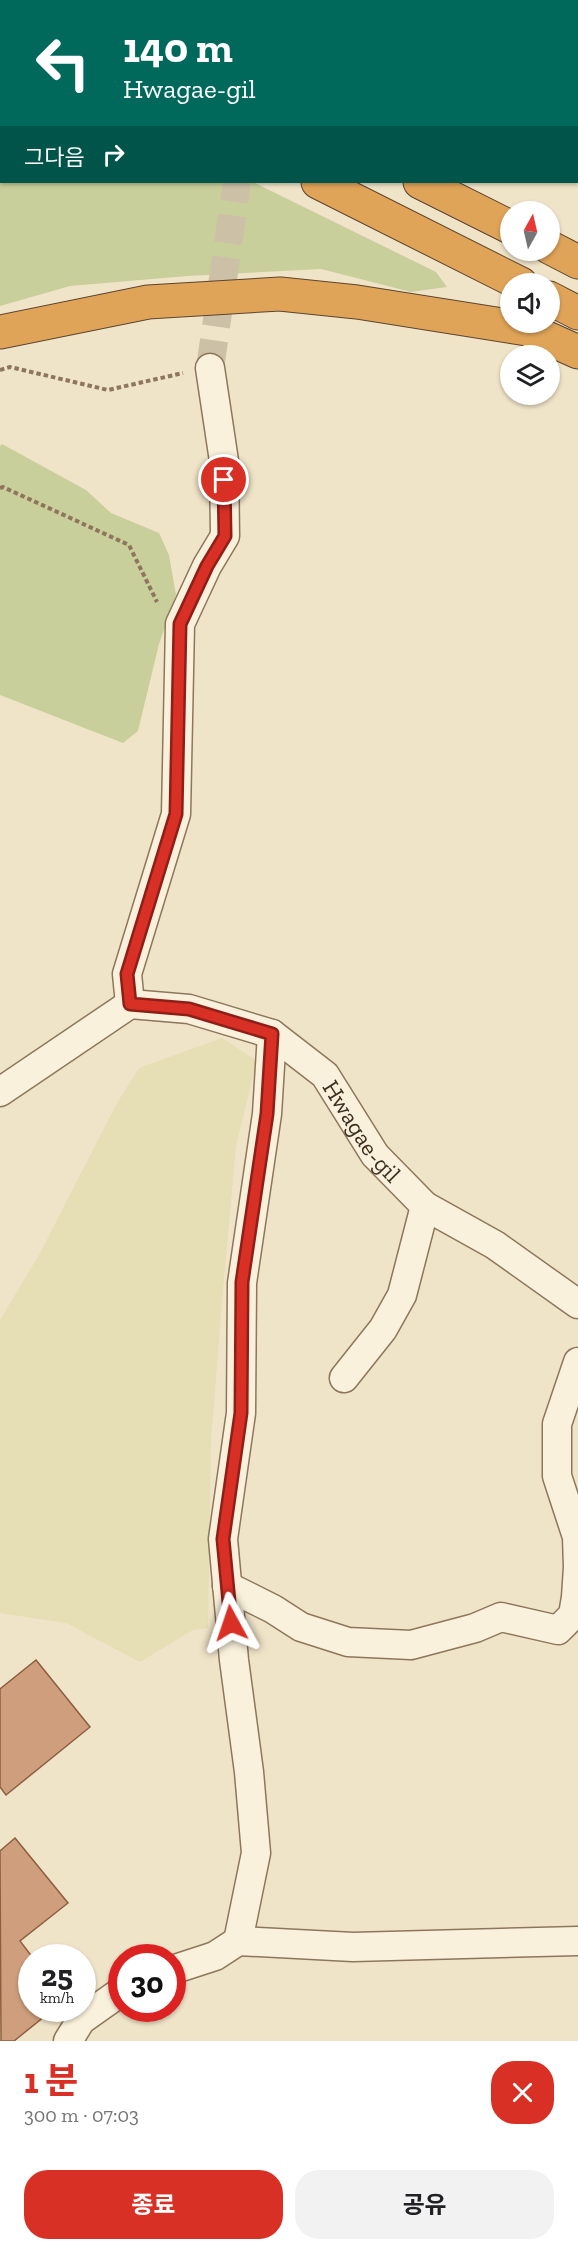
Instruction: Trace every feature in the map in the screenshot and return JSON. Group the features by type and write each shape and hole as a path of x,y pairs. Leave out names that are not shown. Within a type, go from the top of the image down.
{"highway":[{"path":"320,183 500,273"},
{"path":"422,183 500,222"},
{"path":"448,183 500,216"},
{"path":"560,253 578,262"},
{"path":"0,332 148,302 280,294 357,302 527,329 578,352"},
{"path":"560,304 578,313"}],"street":[{"path":"0,1092 130,1004 127,974 176,814 180,624 207,566 225,536 224,461 210,368"},
{"name":"Hwagae-gil","path":"130,1004 189,1009 272,1034 325,1075 375,1155 425,1206 495,1245 578,1304"},
{"path":"238,1941 256,1853 223,1539 241,1413 242,1282 267,1114 272,1034"},
{"path":"344,1378 383,1329 402,1295 425,1206"},
{"path":"227,1586 273,1609 301,1627 348,1642 411,1645 474,1628 501,1617 558,1630 573,1615 578,1567 577,1537 557,1476 556,1424 578,1362"},
{"path":"186,1965 215,1956 238,1941 353,1947 578,1941"},
{"path":"68,2041 81,2020 108,2001"}],"path":[{"path":"0,370 10,367 108,390 210,368"},
{"path":"0,488 3,487 129,545 157,600 161,615 180,624"}],"shaded area":[{"path":"222,1038 257,1061 236,1146 222,1302 211,1441 208,1628 193,1630 140,1662 66,1623 0,1613 0,1320 40,1253 117,1103 139,1068"}],"green space":[{"path":"0,183 255,183 436,272 447,287 411,292 321,269 188,276 70,286 0,306"},
{"path":"2,444 86,490 111,513 159,533 169,555 176,595 159,644 138,731 123,743 0,695 0,446"}],"building":[{"path":"36,1660 90,1727 6,1795 0,1787 0,1689"},
{"path":"15,1838 68,1903 20,1941 22,1944 18,1944 18,2022 38,2022 14,2041 1,2041 0,1851"}],"tunnel":[{"path":"210,368 237,183"}],"route":[{"path":"224,480 225,536 207,566 180,624 176,814 127,974 130,1004 189,1009 272,1034 267,1114 242,1282 241,1413 223,1539 231,1623"}]}
